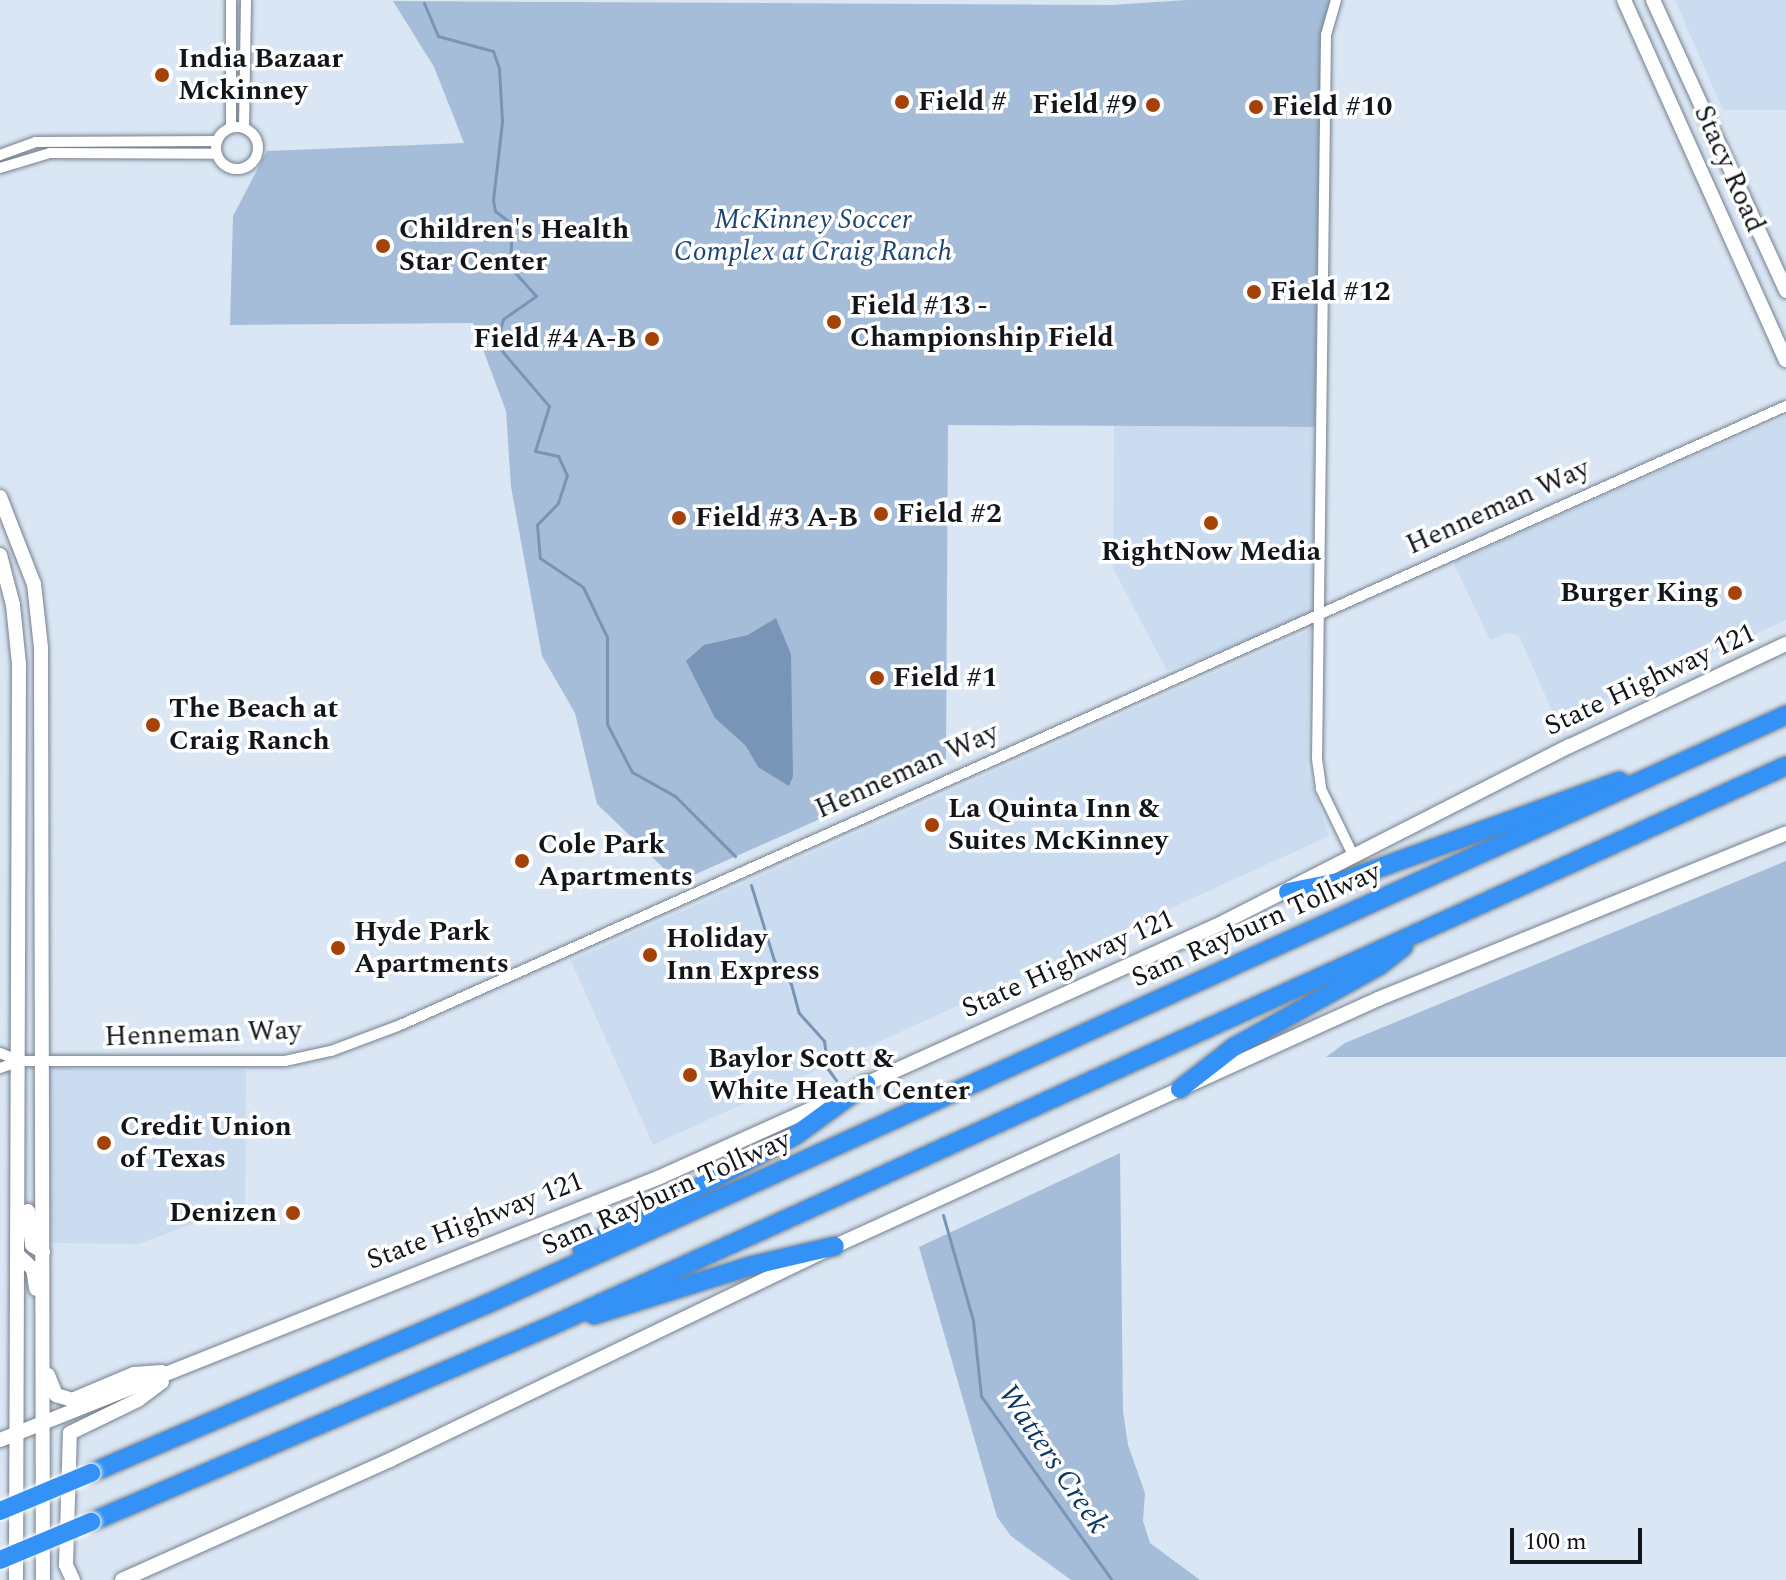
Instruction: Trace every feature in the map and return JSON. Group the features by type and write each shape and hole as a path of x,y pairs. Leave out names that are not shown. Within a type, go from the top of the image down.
{"highway":[{"name":"Sam Rayburn Tollway","path":"0,1511 485,1305 1786,715"},
{"path":"1288,892 1343,881 1557,799 1684,762"},
{"path":"0,1560 553,1325 1786,766"},
{"path":"1180,1089 1234,1047 1379,966 1425,930"},
{"path":"485,1305 796,1135 866,1084"},
{"path":"553,1325 835,1246"}],"main road":[{"name":"Stacy Road","path":"1624,0 1786,360"},
{"name":"Stacy Road","path":"1653,0 1786,291"},
{"path":"1693,152 1717,141"},
{"path":"0,497 34,584 40,626 43,1580"},
{"path":"0,555 15,625 19,824 16,1580"},
{"path":"15,625 40,626"},
{"name":"State Highway 121","path":"0,1440 660,1177 1288,892 1576,742 1786,644"},
{"path":"19,824 42,825"},
{"path":"122,1580 390,1460 835,1246 1378,999 1786,833"},
{"path":"19,1167 28,1194 28,1233 32,1245 43,1252"},
{"path":"18,1255 33,1269 36,1300 44,1310"},
{"path":"44,1359 51,1389 72,1400 134,1374 179,1370"},
{"path":"73,1580 66,1565 70,1433 138,1400 179,1370"}],"street":[{"path":"216,154 217,141 231,127 231,0"},
{"path":"0,168 50,153 216,154 229,167 250,165 258,146 244,128 246,0"},
{"path":"1336,0 1326,35 1325,433 1317,614 1321,789 1354,857"},
{"path":"231,127 244,128"},
{"path":"0,155 36,142 217,141"},
{"name":"Henneman Way","path":"0,1053 20,1061 43,1062 285,1061 331,1051 428,1013 1786,406"},
{"name":"Henneman Way","path":"0,1068 20,1061"}],"shaded area":[{"path":"1675,0 1786,0 1786,110 1723,110"},
{"path":"1786,416 1786,620 1557,722 1519,636 1508,633 1490,640 1453,562"},
{"path":"1114,426 1315,427 1324,465 1317,614 1167,671 1113,568"},
{"path":"776,618 791,654 793,776 789,786 758,767 746,746 715,718 686,661 704,645 748,635"},
{"path":"1310,630 1307,769 1329,836 653,1145 571,961"},
{"path":"49,1068 246,1070 245,1204 139,1244 50,1243"}],"green space":[{"name":"McKinney Soccer Complex at Craig Ranch","path":"1187,0 1331,0 1322,34 1315,427 948,425 946,763 678,882 597,804 575,713 542,656 511,487 506,411 473,323 230,325 233,216 267,151 464,143 434,67 393,1 1111,5"},
{"path":"1786,861 1786,1057 1326,1057 1345,1043"},
{"path":"1120,1153 1123,1411 1128,1445 1145,1493 1143,1521 1150,1543 1200,1580 1071,1580 1011,1536 997,1517 919,1247"}],"waterway":[{"name":"Watters Creek","path":"424,3 438,36 493,51 499,68 502,122 493,200 495,211 512,224 510,267 536,296 503,319 496,344 549,406 535,451 558,456 567,475 558,503 537,525 540,558 583,587 607,637 607,724 632,772 675,796 735,856"},
{"name":"Watters Creek","path":"751,885 774,960 791,984 799,1013 824,1041 828,1069 836,1080"},
{"name":"Watters Creek","path":"943,1215 973,1320 981,1396 1112,1580"}],"place":[{"name":"India Bazaar Mckinney","path":"162,75"},
{"name":"Field #","path":"902,102"},
{"name":"Field #9","path":"1153,105"},
{"name":"Field #10","path":"1256,107"},
{"name":"Children's Health Star Center","path":"383,246"},
{"name":"Field #12","path":"1254,292"},
{"name":"Field #13 - Championship Field","path":"834,322"},
{"name":"Field #4 A-B","path":"652,339"},
{"name":"Field #2","path":"881,514"},
{"name":"Field #3 A-B","path":"679,518"},
{"name":"RightNow Media","path":"1211,523"},
{"name":"Burger King","path":"1735,593"},
{"name":"Field #1","path":"877,678"},
{"name":"The Beach at Craig Ranch","path":"153,725"},
{"name":"La Quinta Inn & Suites McKinney","path":"932,825"},
{"name":"Cole Park Apartments","path":"522,861"},
{"name":"Hyde Park Apartments","path":"338,948"},
{"name":"Holiday Inn Express","path":"650,955"},
{"name":"Baylor Scott & White Heath Center","path":"690,1075"},
{"name":"Credit Union of Texas","path":"104,1143"},
{"name":"Denizen","path":"293,1213"}]}
